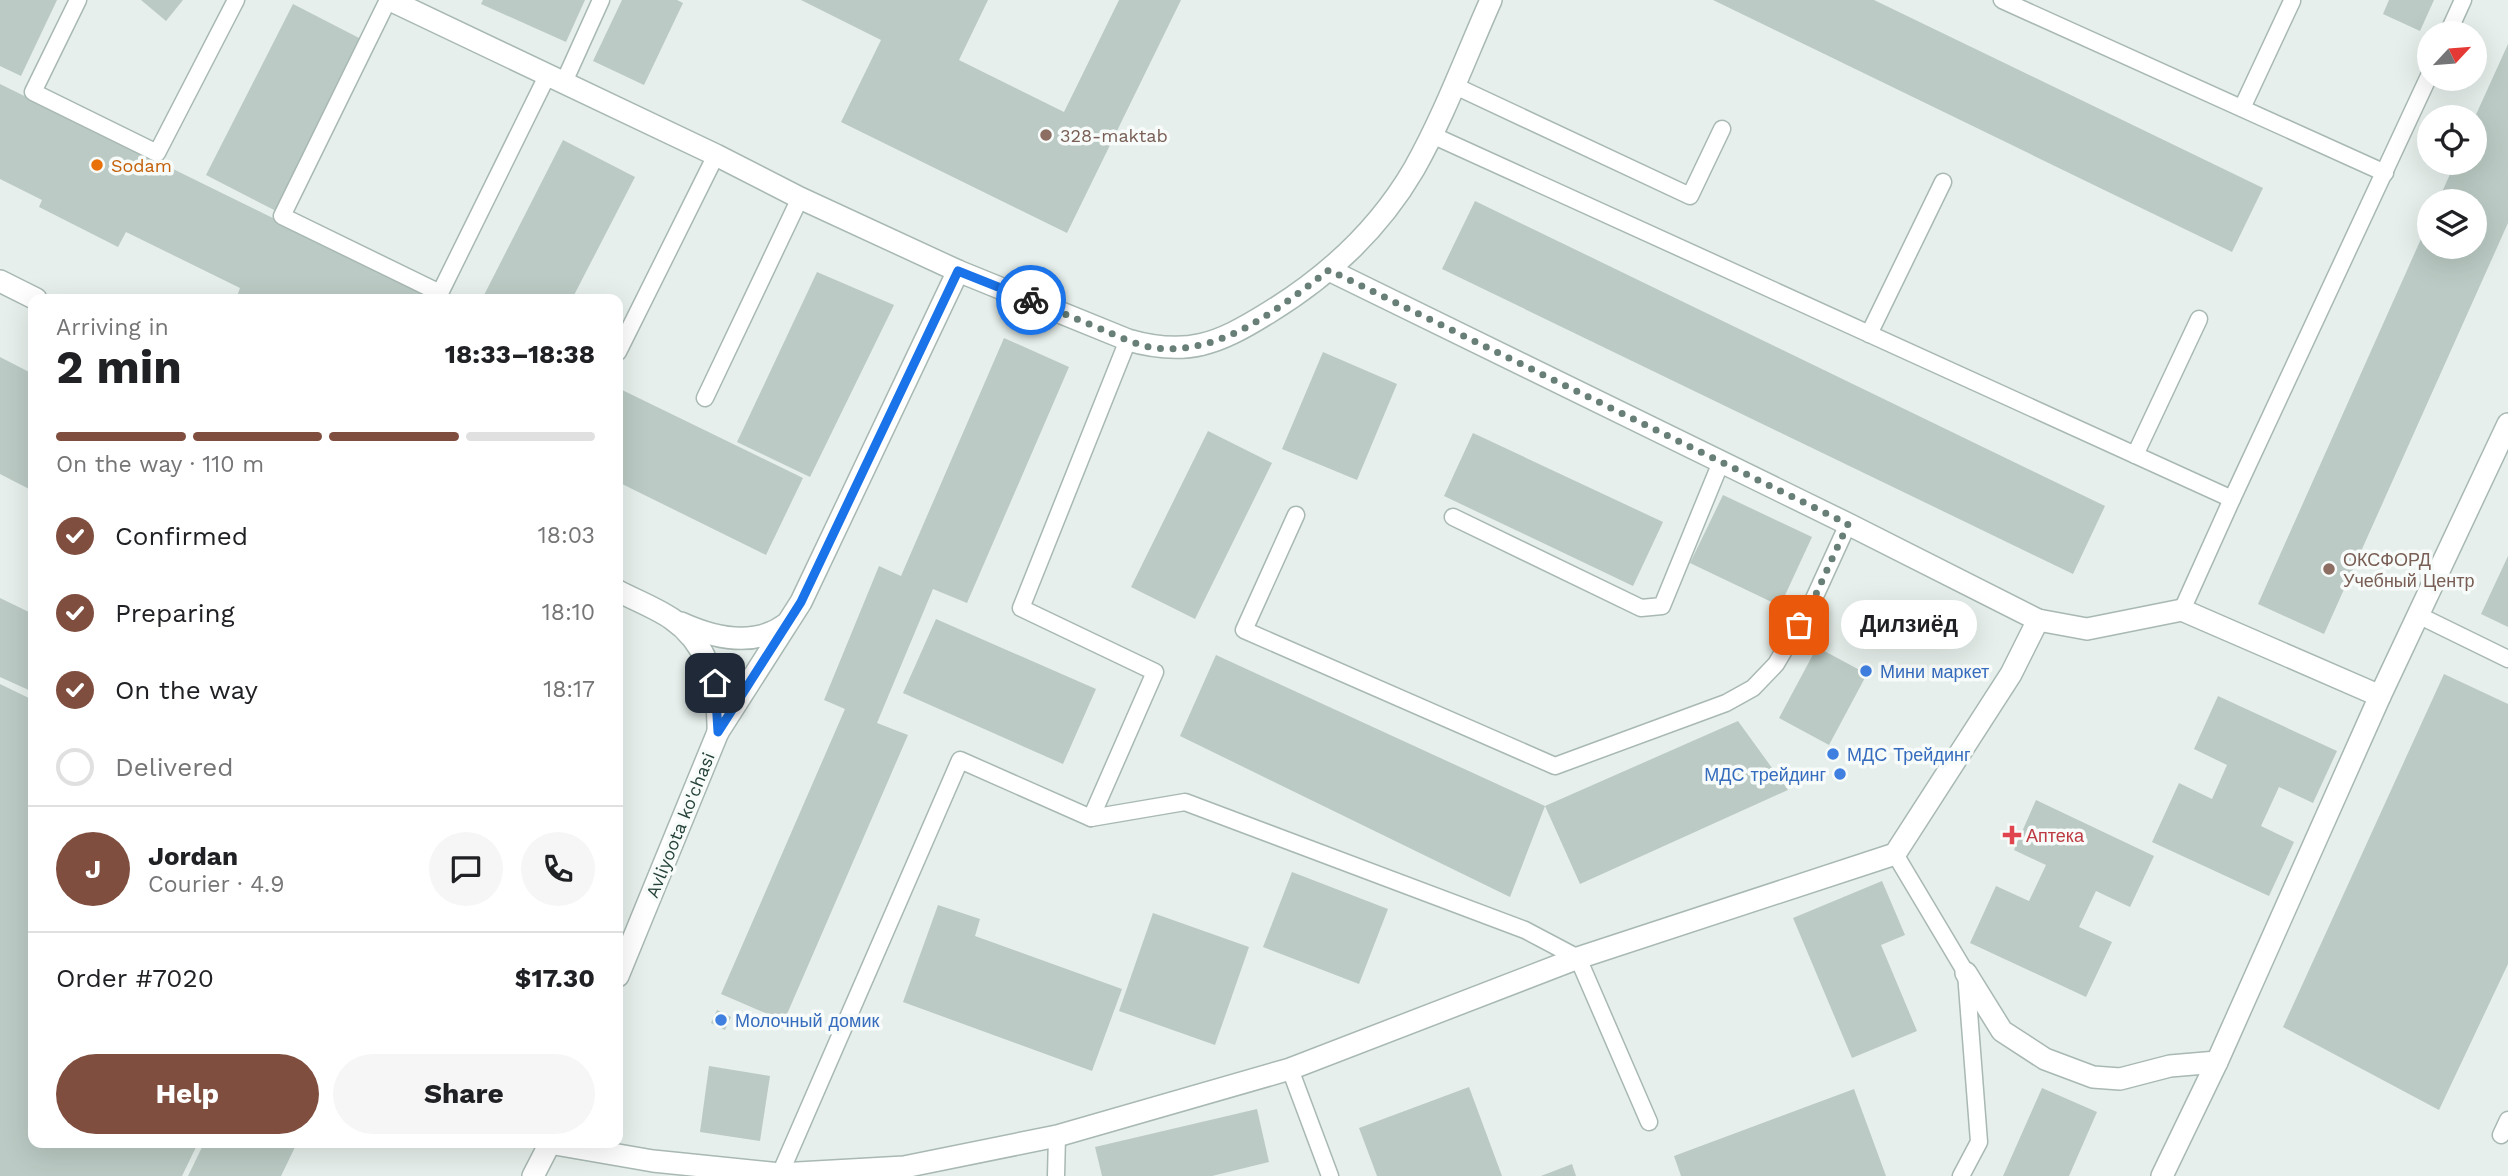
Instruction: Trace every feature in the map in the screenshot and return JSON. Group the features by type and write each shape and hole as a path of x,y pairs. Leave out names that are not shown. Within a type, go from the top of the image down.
{"street":[{"path":"389,0 958,271 1128,340 1155,348 1184,348 1212,343 1238,332 1329,270 1360,241 1412,172 1432,135 1491,0"},
{"path":"1329,270 2038,620 2087,629 2182,610 2380,696"},
{"path":"718,732 801,602 958,271"},
{"path":"0,281 28,295"},
{"path":"2162,1176 2217,1062 2380,696 2508,424"},
{"name":"Avliyoota ko'chasi","path":"623,594 673,619 694,641 710,668 717,699 718,732 623,964"},
{"path":"673,619 704,633 733,638 763,636 778,630 789,621"},
{"path":"578,1148 653,1161 780,1174 904,1167 1057,1136 1290,1069 1578,958 1895,854 2011,674 2038,620"},
{"path":"1966,973 2002,1031 2045,1059 2093,1077 2120,1079 2170,1066 2217,1062"},
{"path":"533,1176 547,1148"},
{"path":"544,1176 548,1148"}],"lane":[{"path":"78,0 33,92 157,153 236,0"},
{"path":"389,0 282,216 352,253 440,293 601,0"},
{"path":"2002,0 2385,173"},
{"path":"2453,21 2463,0"},
{"path":"2242,108 2292,1"},
{"path":"1453,85 1690,196 1722,129"},
{"path":"2182,610 2422,91"},
{"path":"1432,135 2232,499"},
{"path":"623,342 716,155"},
{"path":"1869,334 1943,182"},
{"path":"705,398 800,198"},
{"path":"2135,455 2199,319"},
{"path":"1091,818 1155,671 1021,608 1128,340"},
{"path":"1453,517 1641,608 1662,606 1721,462"},
{"path":"1296,516 1244,631 1555,766 1726,703 1753,688 1776,664 1811,605 1848,524"},
{"path":"2418,615 2508,659"},
{"path":"780,1174 960,760 1091,818 1185,802 1525,930 1578,958 1649,1122"},
{"path":"1895,854 1966,973 1979,1142 1961,1176"},
{"path":"1290,1069 1330,1176"},
{"path":"1056,1176 1057,1136"}],"building":[{"path":"0,0 57,0 21,76 0,66"},
{"path":"141,0 183,0 166,21"},
{"path":"483,0 585,0 566,42 481,4"},
{"path":"622,0 677,0 683,3 644,85 593,61"},
{"path":"801,0 988,0 959,60 1064,112 1119,0 1181,0 1067,233 841,122 881,40"},
{"path":"1713,0 1874,0 2263,188 2232,252"},
{"path":"2389,0 2434,0 2425,21 2417,21 2417,30 2383,14"},
{"path":"293,4 365,41 278,212 206,175"},
{"path":"2508,44 2508,223 2324,634 2258,604 2417,248 2417,259 2487,259 2487,189 2443,189 2450,175 2487,175 2487,105 2480,105"},
{"path":"0,84 428,294 238,294 240,288 126,232 118,247 39,207 42,200 0,179"},
{"path":"563,140 635,177 575,294 485,294"},
{"path":"1475,201 2105,506 2073,574 1442,269"},
{"path":"817,272 894,305 810,477 737,442"},
{"path":"1004,338 1069,367 967,603 933,589 877,723 908,735 784,1021 721,994 845,709 824,700 879,566 901,576"},
{"path":"1323,352 1397,384 1357,480 1282,449"},
{"path":"0,357 28,371 28,488 0,474"},
{"path":"623,390 803,478 766,555 623,484"},
{"path":"1208,431 1272,463 1195,619 1131,587"},
{"path":"1473,433 1663,522 1633,586 1444,496"},
{"path":"1723,495 1812,537 1780,606 1690,563"},
{"path":"2508,556 2508,627 2481,614"},
{"path":"0,598 28,612 28,690 0,677"},
{"path":"936,619 1096,689 1063,764 903,693"},
{"path":"1817,647 1867,674 1829,745 1779,718"},
{"path":"1216,655 1545,806 1510,897 1180,736"},
{"path":"2444,674 2508,704 2508,964 2439,1110 2283,1027"},
{"path":"0,684 28,698 28,1148 196,1148 182,1176 0,1176"},
{"path":"2218,696 2337,751 2313,803 2279,787 2261,826 2294,842 2269,896 2152,842 2179,783 2212,799 2227,765 2194,749"},
{"path":"1738,721 1788,790 1580,884 1545,806"},
{"path":"2036,800 2154,856 2130,907 2096,891 2079,927 2112,942 2086,997 1970,943 1996,886 2029,901 2046,865 2014,850"},
{"path":"1292,872 1388,909 1359,984 1263,947"},
{"path":"1882,881 1905,935 1881,945 1917,1031 1852,1058 1793,918"},
{"path":"938,905 980,919 975,936 1122,989 1092,1071 903,1002"},
{"path":"1153,913 1249,947 1215,1045 1119,1011"},
{"name":"Молочный домик","path":"717,1010 731,1017 725,1030 711,1023"},
{"path":"709,1066 770,1076 760,1141 700,1132"},
{"path":"1469,1087 1502,1176 1377,1176 1359,1128"},
{"path":"2042,1088 2097,1112 2069,1176 2003,1176"},
{"path":"1854,1089 1886,1176 1681,1176 1674,1156"},
{"path":"1257,1109 1269,1162 1212,1176 1102,1176 1095,1147"},
{"path":"202,1148 295,1148 281,1176 188,1176"},
{"path":"1572,1164 1576,1176 1541,1176"}],"way so far":[{"path":"1031,300 1128,340 1155,348 1184,348 1212,343 1238,332 1329,270 1848,524 1799,625"}],"place":[{"name":"328-maktab","path":"1046,135"},
{"name":"Sodam","path":"97,165"},
{"name":"ОКСФОРД Учебный Центр","path":"2329,569"},
{"name":"Дилзиёд","path":"1799,625"},
{"name":"Мини маркет","path":"1866,671"},
{"name":"МДС Трейдинг","path":"1833,754"},
{"name":"МДС трейдинг","path":"1840,774"},
{"name":"Аптека","path":"2012,835"},
{"name":"Молочный домик","path":"721,1020"}],"route":[{"path":"715,683 718,732 801,602 958,271 1031,300"}]}
